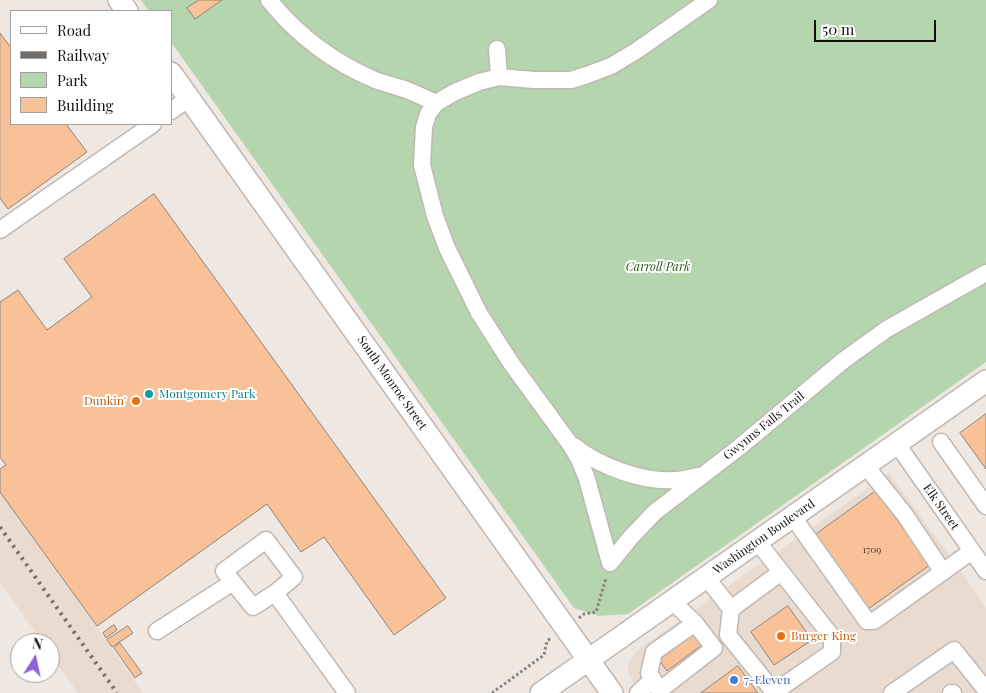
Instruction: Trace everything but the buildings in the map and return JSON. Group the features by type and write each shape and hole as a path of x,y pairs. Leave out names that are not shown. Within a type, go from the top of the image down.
{"main road":[{"name":"South Monroe Street","path":"172,74 612,693"},
{"name":"Washington Boulevard","path":"542,693 986,381"}],"street":[{"path":"269,0 306,40 332,58 374,80 404,89 436,102"},
{"path":"610,563 587,479 579,459 479,314 447,248 422,165 424,127 428,114 436,102 455,92 499,77 571,80 587,76 611,66 636,51 709,0"},
{"path":"498,49 499,77"},
{"path":"172,110 189,98"},
{"path":"0,230 152,125"},
{"name":"Gwynns Falls Trail","path":"610,563 655,512 737,449 844,360 887,329 986,273"},
{"path":"941,442 986,506"},
{"path":"570,444 590,458 647,477 678,480 703,475"},
{"name":"Elk Street","path":"896,444 980,562"},
{"path":"865,465 905,515 943,572"},
{"path":"793,517 867,621 874,621 943,572 980,562"},
{"path":"266,540 294,577 274,593 253,607 224,571 266,540"},
{"path":"706,577 731,609 728,635 773,693 832,652 832,637 758,542"},
{"path":"731,609 782,572"},
{"path":"157,631 233,582"},
{"path":"274,593 347,693"},
{"path":"638,693 658,687 714,648 696,623 672,601"},
{"path":"658,687 649,673 654,652 696,623"},
{"path":"892,693 954,650 986,690"}],"path":[{"path":"584,614 596,612 610,563"},
{"path":"492,693 544,655 546,641"}],"shaded area":[{"path":"889,473 986,608 986,693 640,693 629,676 628,664 638,650"},
{"path":"0,491 143,693 78,693 60,667 60,633 36,633 0,582"}],"green space":[{"name":"Carroll Park","path":"141,0 986,0 986,362 628,614 599,616 574,608 172,43 172,10 148,10"}],"railway":[{"path":"0,527 117,693"}],"place":[{"name":"Montgomery Park","path":"149,394"},
{"name":"Dunkin'","path":"136,401"},
{"name":"Burger King","path":"781,636"},
{"name":"7-Eleven","path":"734,680"}]}
